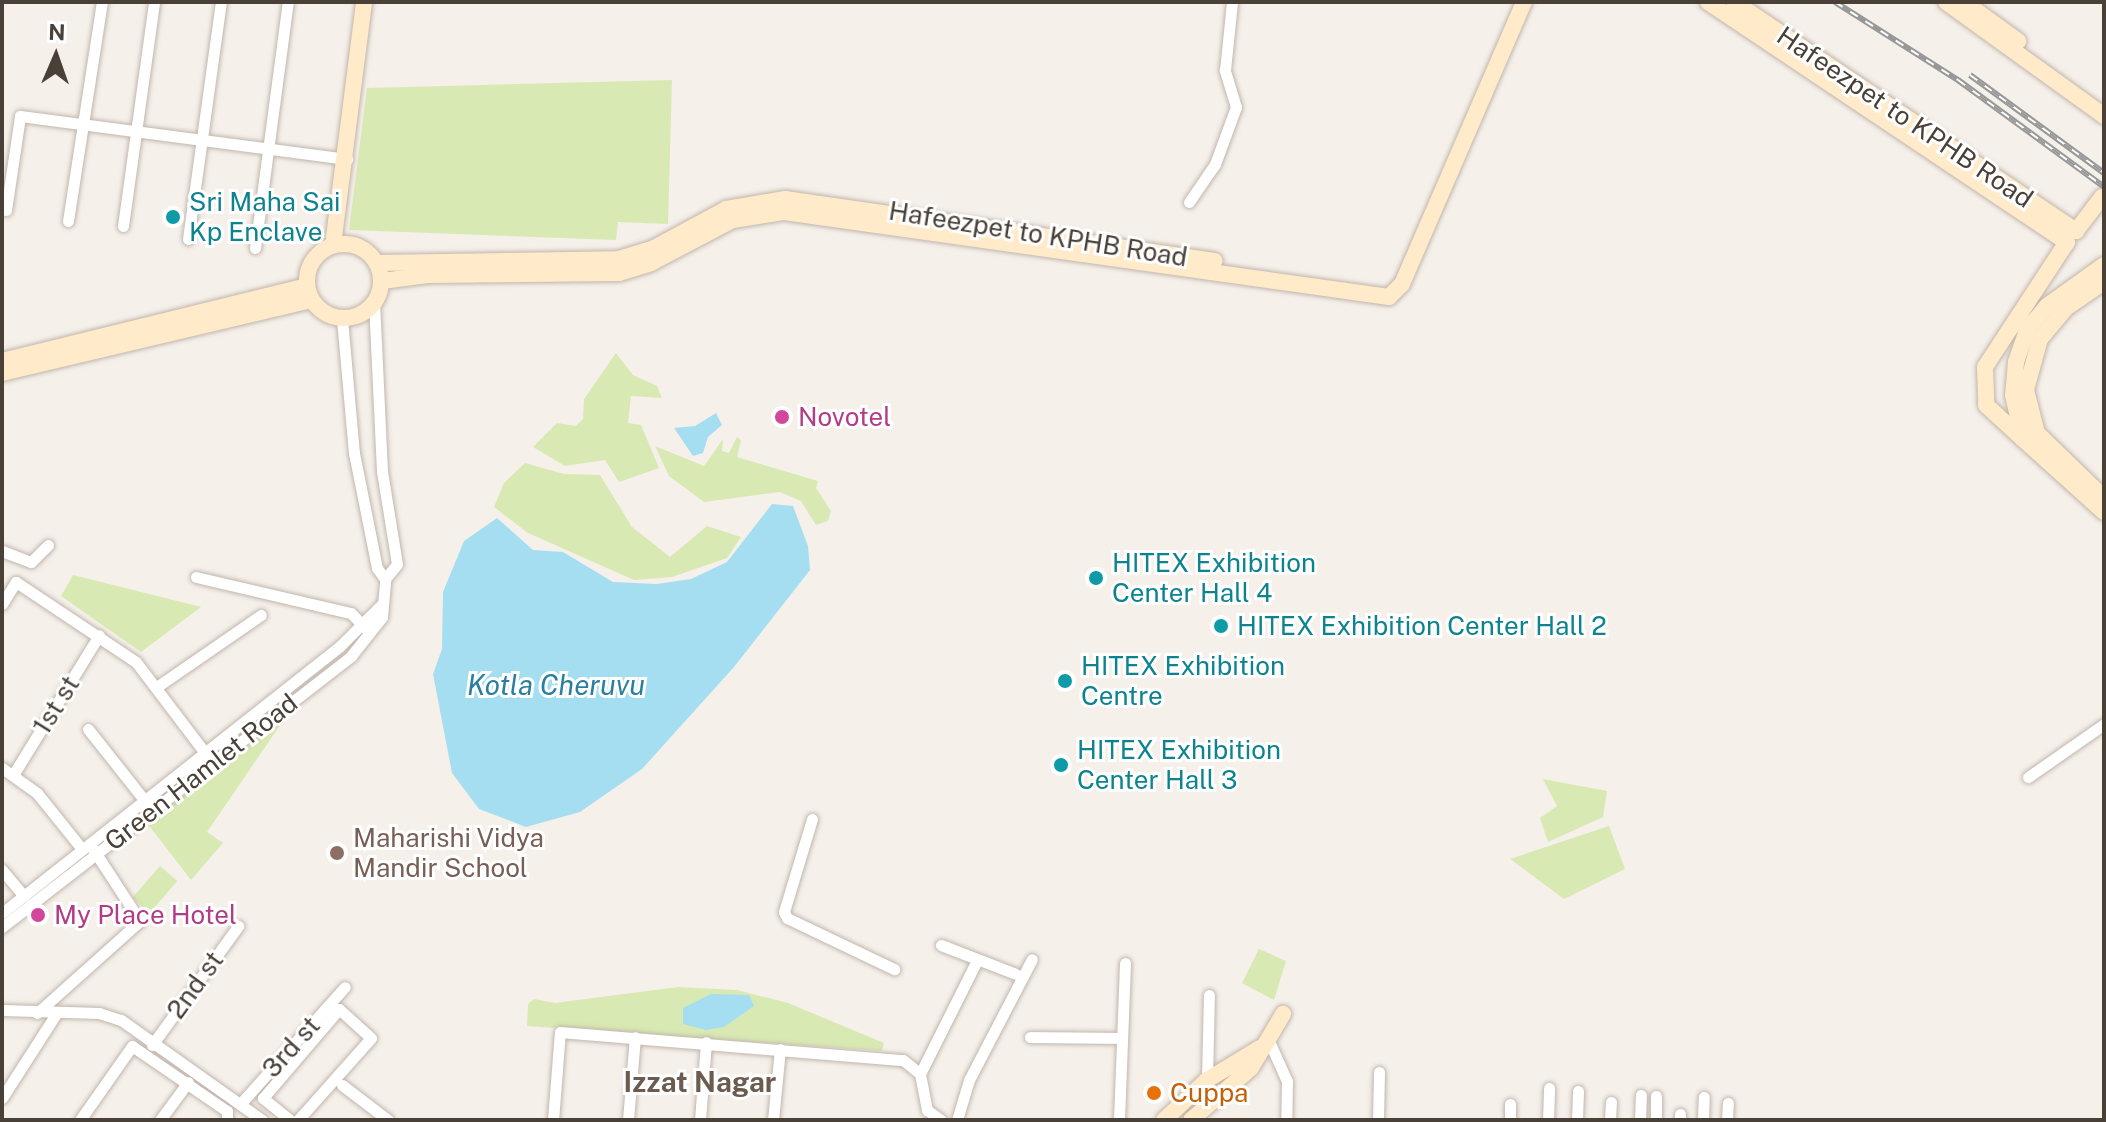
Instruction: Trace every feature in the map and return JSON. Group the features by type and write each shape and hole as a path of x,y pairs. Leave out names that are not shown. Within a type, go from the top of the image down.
{"main road":[{"path":"309,293 315,256 333,245 347,159 364,2"},
{"path":"382,281 428,275 619,273 651,263 733,220 784,212 1392,296 1402,284 1524,2"},
{"path":"1708,2 2071,237"},
{"name":"Hafeezpet to KPHB Road","path":"1734,2 2071,237"},
{"path":"1946,2 2104,116"},
{"path":"1964,2 2104,103"},
{"path":"2102,197 2071,237 1985,367 1986,405 2066,483 2104,512"},
{"name":"Hafeezpet to KPHB Road","path":"333,245 359,247 377,263 619,259 654,248 726,209 785,199 1336,280 1402,284"},
{"path":"309,293 330,316 342,319 374,303 382,281 377,263"},
{"path":"2023,439 2013,395 2019,346 2047,306 2104,265"},
{"path":"2104,282 2066,308 2040,339 2026,390 2037,433 2104,498"},
{"path":"2,361 309,293"},
{"path":"2,373 309,293"},
{"path":"1191,1120 1251,1068 1283,1014"},
{"path":"1164,1120 1207,1080 1264,1043"}],"street":[{"path":"68,221 80,124 102,2"},
{"path":"123,226 154,2"},
{"path":"188,239 221,2"},
{"path":"255,248 288,2"},
{"path":"1189,202 1215,164 1236,107 1225,70 1232,2"},
{"path":"6,210 20,116 347,159"},
{"name":"Green Hamlet Road","path":"2,927 145,801 351,656 382,617 385,579 397,564 382,471 374,303"},
{"path":"342,319 354,453 377,568 385,579"},
{"path":"2,551 31,562 48,545"},
{"path":"196,577 351,613 370,634"},
{"path":"2,604 16,582 99,635 158,686 209,758"},
{"name":"Green Hamlet Road","path":"2,913 209,758 340,646 382,604"},
{"path":"158,686 261,615"},
{"name":"1st st","path":"13,775 99,635"},
{"path":"2028,777 2104,724"},
{"path":"88,729 145,801"},
{"path":"2,768 37,793 90,850 140,921 37,1013"},
{"path":"812,819 784,912 787,918 894,969"},
{"path":"2,870 24,896"},
{"name":"2nd st","path":"152,1045 238,926"},
{"path":"941,945 1016,974"},
{"path":"957,1120 965,1090 1032,959"},
{"path":"941,1120 927,1110 920,1074 977,960"},
{"path":"1119,1120 1125,963"},
{"name":"3rd st","path":"242,1102 301,1046 342,989"},
{"path":"1207,1080 1209,995"},
{"path":"290,1120 263,1098 301,1046 339,1009 371,1038 298,1120"},
{"path":"2,1010 99,1013 121,1020 227,1111 227,1120"},
{"path":"2,1098 56,1014"},
{"path":"553,1120 560,1032 894,1058 920,1074"},
{"path":"628,1120 635,1037"},
{"path":"1030,1037 1122,1038"},
{"path":"700,1120 706,1042"},
{"path":"1264,1043 1287,1081 1286,1120"},
{"path":"82,1119 132,1046 242,1102 262,1120"},
{"path":"773,1120 780,1049"},
{"path":"1378,1120 1379,1072"},
{"path":"160,1120 192,1078"},
{"path":"342,1085 388,1120"},
{"path":"1548,1120 1549,1088"},
{"path":"1577,1120 1578,1091"},
{"path":"1640,1120 1641,1095"},
{"path":"1656,1096 1656,1120"},
{"path":"1703,1120 1704,1097"},
{"path":"1610,1120 1611,1102"},
{"path":"1727,1120 1728,1103"},
{"path":"1510,1104 1510,1120"}],"green space":[{"path":"672,80 668,224 618,222 616,240 349,230 367,88"},
{"path":"616,353 633,375 657,386 662,398 631,396 628,423 641,425 659,468 619,482 605,460 565,466 533,447 557,423 576,426 583,419 584,399"},
{"path":"737,437 741,440 737,457 818,481 816,488 831,511 828,521 816,525 801,501 780,492 704,502 669,476 655,446 704,466 723,439 722,451 729,453"},
{"path":"525,463 564,474 600,475 632,527 670,557 707,526 741,537 727,558 672,577 634,580 528,533 494,507 504,483"},
{"path":"73,575 201,607 141,652 61,596"},
{"path":"283,721 207,832 223,843 191,880 147,823"},
{"path":"1543,779 1607,791 1603,817 1548,842 1540,818 1557,806"},
{"path":"1609,826 1625,869 1564,899 1510,859"},
{"path":"160,866 177,881 150,913 132,898"},
{"path":"1259,949 1286,961 1274,1000 1242,983"},
{"path":"678,987 737,990 788,1003 884,1043 882,1051 527,1026 528,1004 534,999 555,1003"}],"water":[{"path":"716,413 722,425 708,437 703,453 693,456 674,428 695,426"},
{"name":"Kotla Cheruvu","path":"772,504 793,506 808,546 810,570 734,667 642,769 580,812 526,827 479,809 452,773 433,674 442,649 443,592 464,541 497,518 533,550 563,552 613,582 657,584 691,579 727,562"},
{"path":"711,994 749,995 754,1006 724,1027 706,1030 683,1024 683,1008"}],"railway":[{"path":"1835,2 1958,80 2104,187"},
{"path":"1970,75 2104,173"}],"place":[{"name":"Sri Maha Sai Kp Enclave","path":"173,217"},
{"name":"Novotel","path":"782,417"},
{"name":"HITEX Exhibition Center Hall 4","path":"1096,578"},
{"name":"HITEX Exhibition Center Hall 2","path":"1221,626"},
{"name":"HITEX Exhibition Centre","path":"1065,681"},
{"name":"HITEX Exhibition Center Hall 3","path":"1061,765"},
{"name":"Maharishi Vidya Mandir School","path":"337,853"},
{"name":"My Place Hotel","path":"38,915"},
{"name":"Cuppa","path":"1154,1093"}],"district":[{"name":"Izzat Nagar","path":"700,1082"}]}
